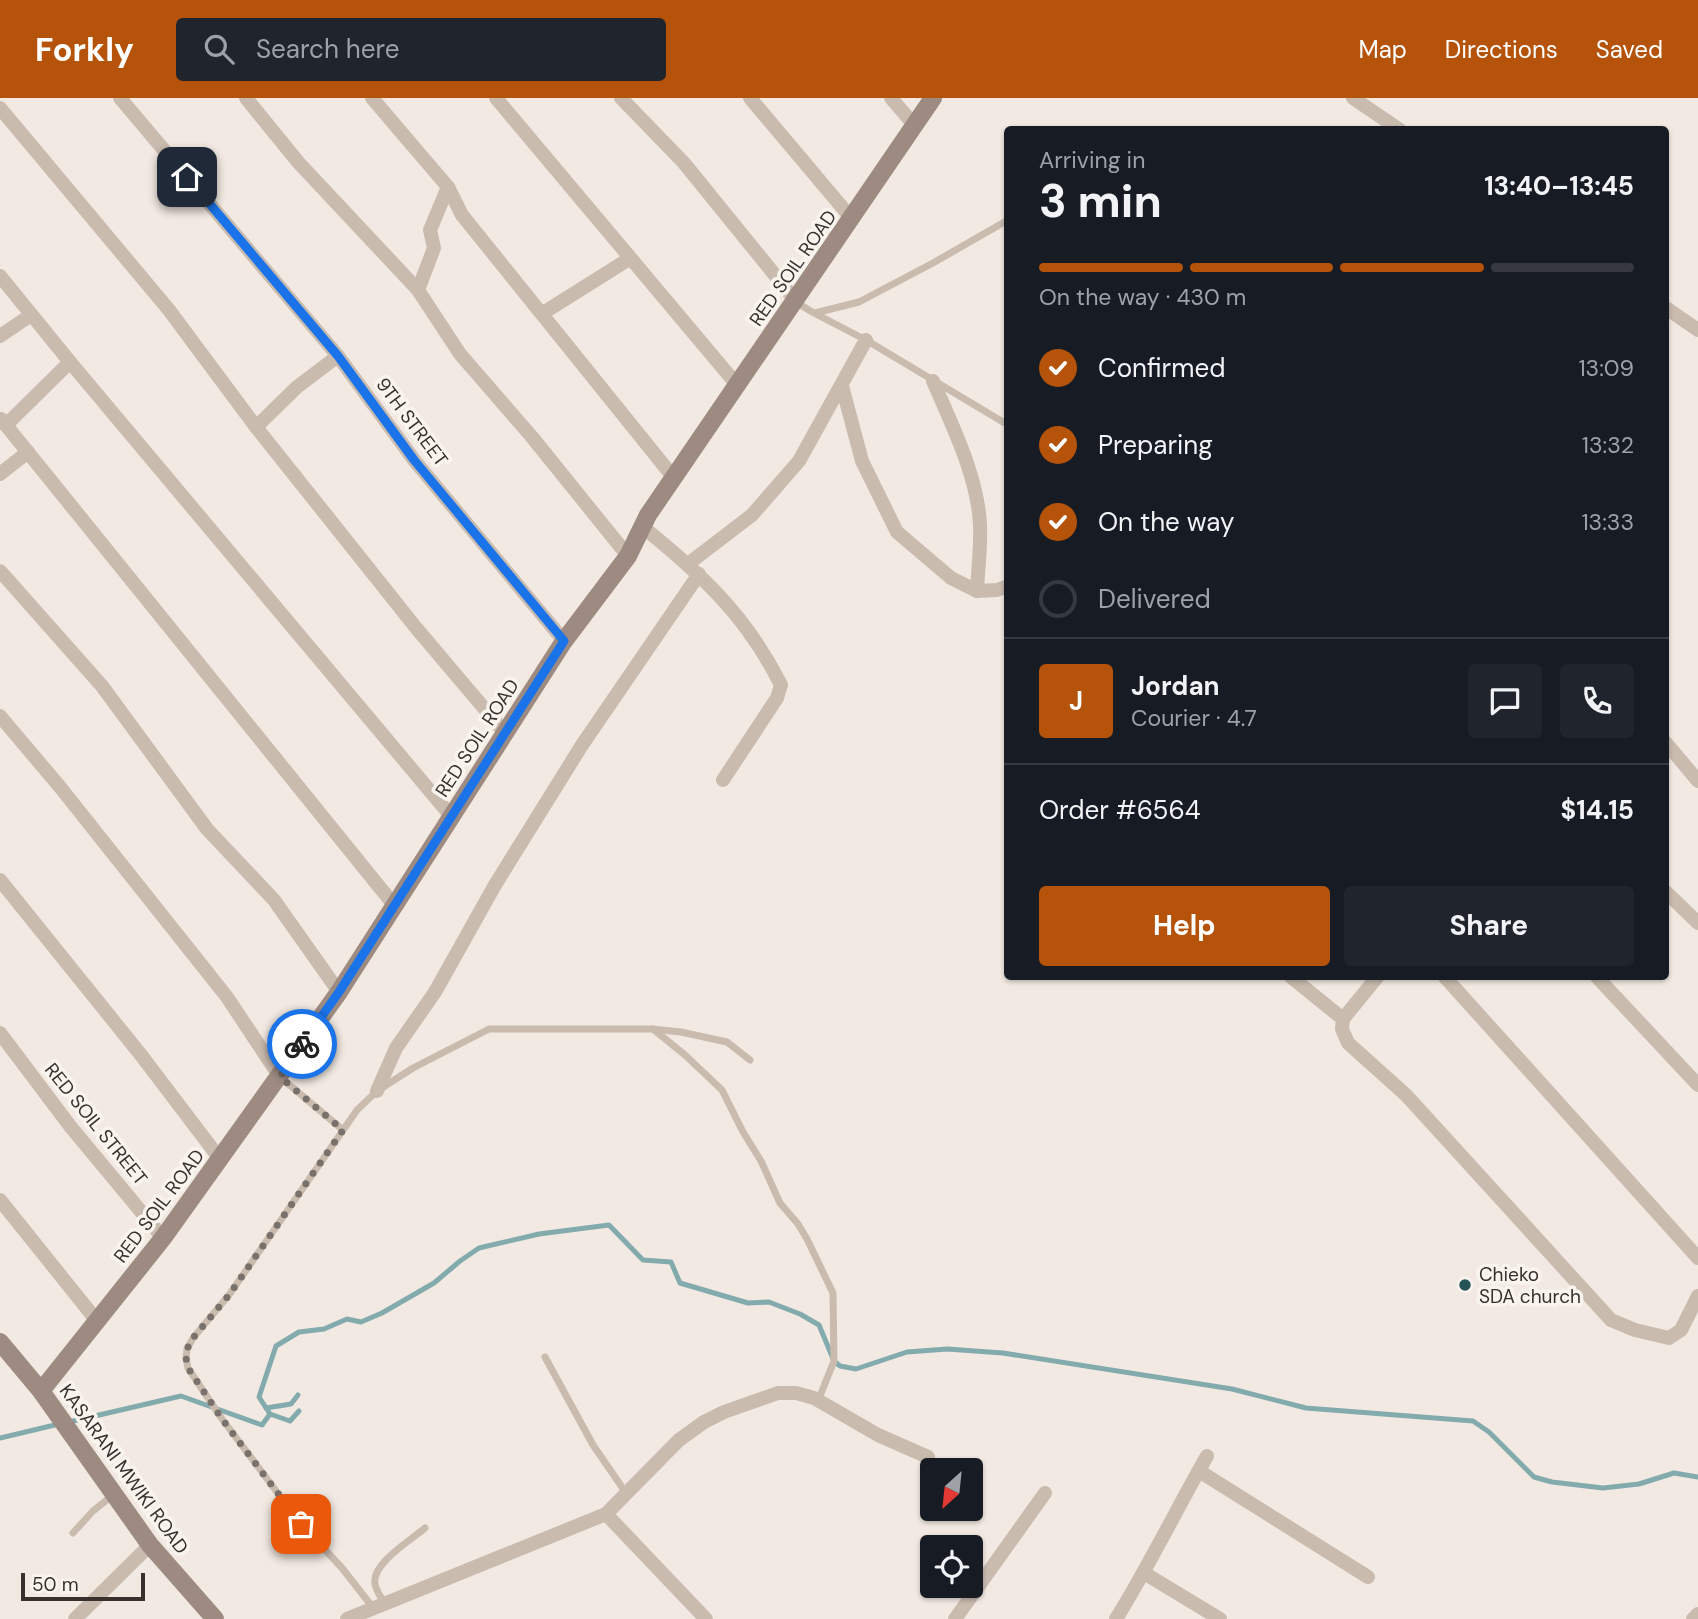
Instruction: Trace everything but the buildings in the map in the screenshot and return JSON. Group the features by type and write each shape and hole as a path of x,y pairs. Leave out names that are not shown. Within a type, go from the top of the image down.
{"street":[{"name":"9TH STREET","path":"120,98 338,356 414,460 564,641"},
{"path":"246,98 298,162 418,290 460,354 532,437 628,556"},
{"path":"372,98 448,187 462,215 674,478"},
{"path":"496,98 737,386"},
{"path":"621,98 684,163 796,301"},
{"path":"750,98 852,219"},
{"path":"891,98 915,126"},
{"name":"RED SOIL ROAD","path":"41,1391 163,1238 339,992 564,641 628,556 674,478 933,98"},
{"path":"1353,98 1394,126"},
{"path":"0,108 169,310 256,427 417,629 506,734"},
{"path":"418,290 434,248 430,230 448,187"},
{"path":"543,313 629,259"},
{"path":"0,276 451,816"},
{"path":"1669,310 1698,330"},
{"path":"0,336 31,315"},
{"path":"688,564 752,515 799,461 866,340"},
{"path":"256,427 297,387 338,356"},
{"path":"70,362 3,421 394,905"},
{"path":"933,381 957,435 975,494 980,524 977,590"},
{"path":"842,386 862,461 897,531 951,578 977,590 1004,587"},
{"path":"0,474 28,452"},
{"path":"643,527 688,564 730,606 773,669 780,685 777,698 723,780"},
{"path":"0,571 102,686 207,829 274,900 339,992"},
{"path":"377,1091 396,1048 435,992 495,886 575,757 699,574"},
{"path":"0,716 227,997 280,1077"},
{"path":"1669,747 1698,781"},
{"path":"0,880 141,1055 220,1159"},
{"path":"1669,895 1698,923"},
{"path":"1295,980 1343,1019"},
{"path":"1375,980 1343,1019 1342,1029 1348,1043 1406,1096 1611,1320 1635,1330 1670,1338 1681,1330 1698,1296"},
{"path":"1448,980 1698,1258"},
{"path":"1600,980 1698,1085"},
{"name":"RED SOIL STREET","path":"0,1033 70,1126 163,1238"},
{"path":"0,1200 97,1321"},
{"path":"1681,1330 1698,1332"},
{"name":"KASARANI MWIKI ROAD","path":"0,1342 41,1391 150,1545 215,1619"},
{"path":"347,1619 379,1611 606,1514 679,1440 704,1422 778,1393 796,1392 818,1401 878,1435 928,1457"},
{"path":"1116,1619 1208,1456"},
{"path":"1199,1471 1368,1577"},
{"path":"955,1619 1045,1493"},
{"path":"606,1514 706,1619"},
{"path":"75,1619 150,1545"},
{"path":"1144,1573 1220,1619"},
{"path":"1693,1619 1698,1614"}],"lane":[{"path":"814,313 859,302 1004,222"},
{"path":"796,301 1004,423"},
{"path":"379,1611 301,1524 222,1419 188,1368 187,1349 193,1338 229,1295 357,1110 377,1091 413,1068 489,1029 652,1029 681,1032 727,1042 750,1060"},
{"path":"652,1029 722,1090 761,1161 780,1203 798,1224 830,1283 833,1293 834,1361 818,1401"},
{"path":"280,1077 343,1130"},
{"path":"545,1357 593,1445 626,1494"},
{"path":"73,1533 93,1511 114,1495"},
{"path":"379,1611 375,1585 383,1561 425,1528"}],"waterway":[{"path":"69,1422 181,1396 262,1425 270,1414 259,1397 276,1346 299,1332 324,1329 347,1319 361,1322 382,1313 434,1283 479,1248 539,1234 609,1225 643,1260 671,1262 680,1283 748,1303 769,1302 819,1325 834,1361 840,1366 856,1369 907,1352 947,1349 1003,1353 1232,1389 1306,1408 1473,1421 1489,1432 1534,1477 1552,1482 1603,1488 1639,1484 1674,1473 1698,1477"},
{"path":"266,1408 291,1404 298,1395"},
{"path":"270,1414 290,1421 299,1411"},
{"path":"0,1438 59,1424"}],"way so far":[{"path":"301,1524 222,1419 188,1368 186,1358 193,1338 229,1295 343,1130 280,1077 302,1044"}],"place":[{"name":"Chieko SDA church","path":"1465,1285"}],"route":[{"path":"187,177 338,356 414,460 564,641 489,762 302,1044"}]}
